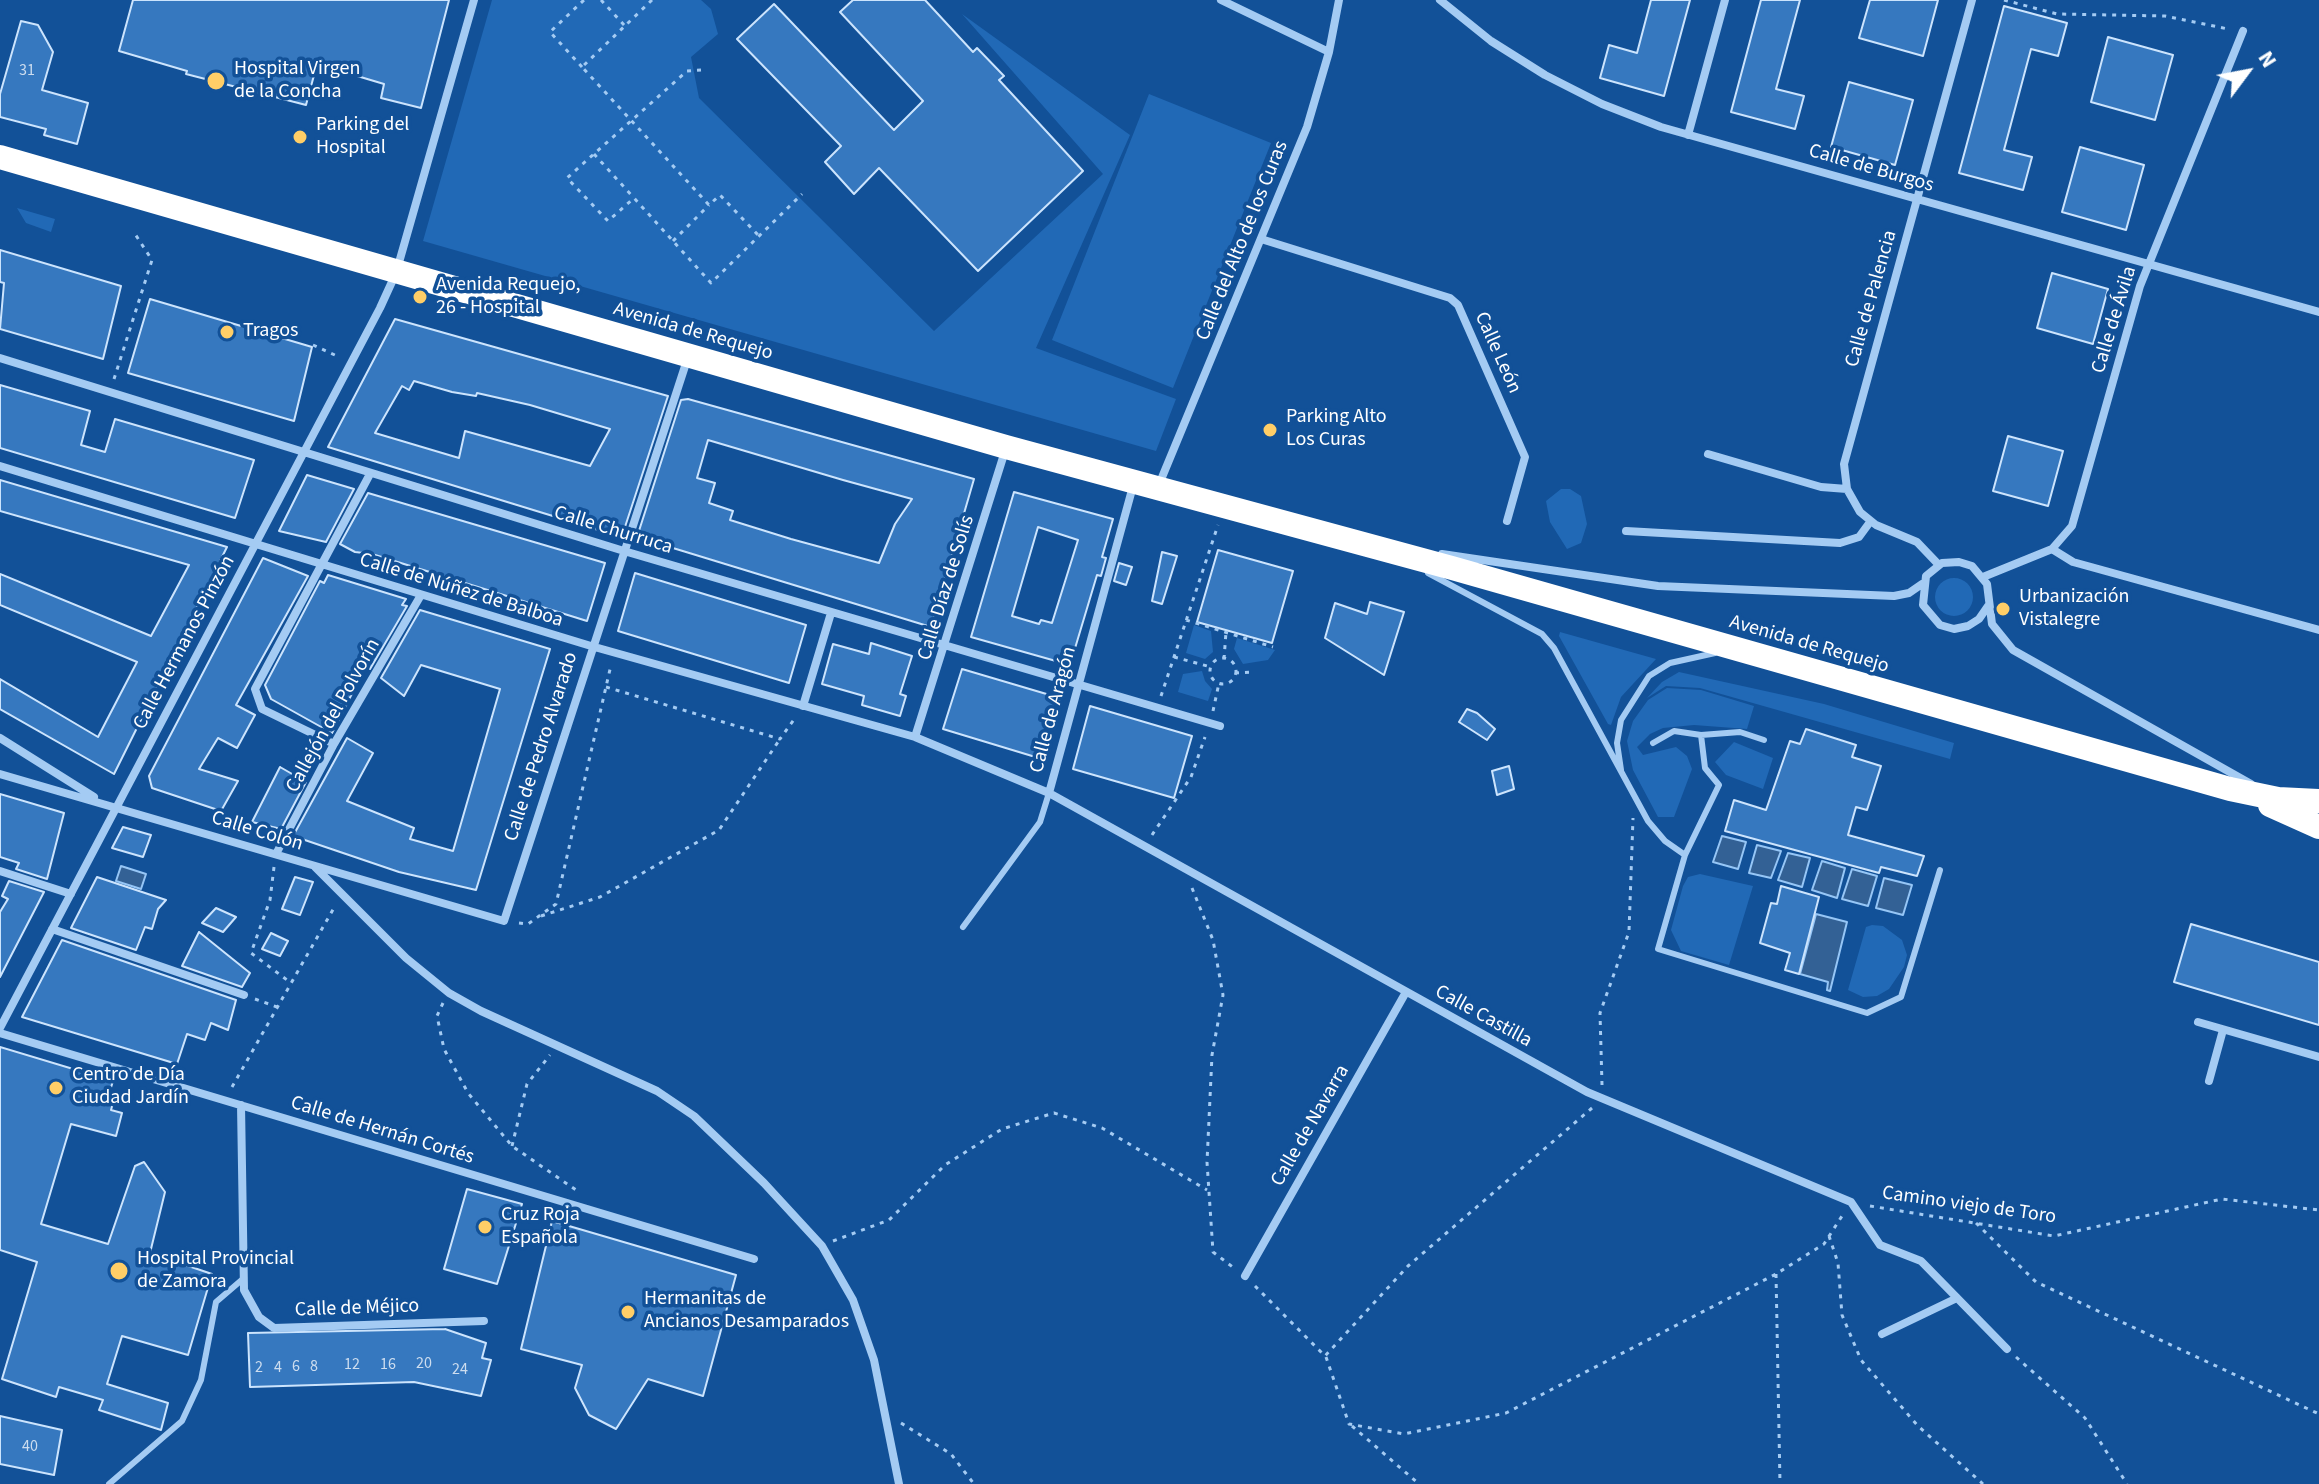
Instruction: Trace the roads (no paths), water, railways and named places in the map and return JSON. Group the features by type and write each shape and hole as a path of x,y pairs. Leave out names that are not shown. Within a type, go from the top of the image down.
{"highway":[{"name":"Avenida de Requejo","path":"0,157 1006,447 1374,547 2230,789 2275,798 2319,801"},
{"name":"Avenida de Requejo","path":"2230,789 2319,827"}],"street":[{"name":"Calle Hermanos Pinzón","path":"0,1030 396,273 474,0"},
{"path":"1221,0 1329,52"},
{"name":"Calle del Alto de los Curas","path":"1146,485 1261,239 1307,127 1329,52 1339,0"},
{"name":"Calle de Burgos","path":"1440,0 1491,41 1552,79 1615,110 1688,135 2319,312"},
{"path":"1688,135 1725,0"},
{"name":"Calle de Palencia","path":"1847,489 1845,455 1972,0"},
{"name":"Calle de Ávila","path":"2052,549 2065,538 2075,518 2149,264 2243,31"},
{"name":"Calle León","path":"1261,239 1450,298 1458,305 1525,457 1507,521"},
{"name":"Calle de Pedro Alvarado","path":"504,921 591,646 688,356"},
{"name":"Calle Churruca","path":"0,358 303,454 946,648 1215,724"},
{"name":"Calle Díaz de Solís","path":"915,737 946,648 1006,447"},
{"path":"1708,454 1821,487 1847,489 1856,508 1870,522 1917,542 1938,564"},
{"name":"Calle de Núñez de Balboa","path":"0,466 614,653 915,737"},
{"path":"334,744 262,709 255,689 370,474"},
{"name":"Calle de Aragón","path":"1049,793 1076,685 1146,485"},
{"path":"1626,531 1840,543 1859,537 1870,522"},
{"path":"1374,547 1658,586 1894,596 1909,593 1923,584"},
{"path":"1983,577 2052,549 2073,562 2319,630"},
{"path":"1988,606 1973,624 1959,629 1936,623 1925,610 1923,584 1928,572 1938,564 1962,562 1983,577 1988,588 1992,624 2013,650 2275,798"},
{"name":"Callejón del Polvorín","path":"276,854 334,744 421,595"},
{"path":"803,706 831,613"},
{"name":"Calle Castilla","path":"915,737 1049,793 1602,1099 1851,1202 1880,1245 1921,1261 1957,1298"},
{"path":"0,738 105,804"},
{"name":"Calle Colón","path":"0,774 504,921"},
{"path":"315,866 406,958 449,993 657,1091 694,1116 822,1246 853,1300 874,1360 899,1484"},
{"path":"0,871 71,894"},
{"path":"52,929 244,995"},
{"name":"Calle de Navarra","path":"1245,1276 1406,992"},
{"path":"2198,1022 2319,1057"},
{"name":"Calle de Hernán Cortés","path":"0,1030 754,1259"},
{"path":"2209,1081 2223,1030"},
{"name":"Calle de Méjico","path":"241,1105 244,1278 250,1306 274,1328 484,1321"},
{"path":"1882,1334 1957,1298 2007,1349"}],"lane":[{"name":"Avenida de Requejo","path":"1374,547 1542,634 1554,648 1639,805 1665,841 1685,855"},
{"path":"1621,773 1617,743 1621,720 1649,676 1670,663 1701,655 1742,651"},
{"path":"1653,743 1674,731 1701,735 1740,732 1764,740"},
{"path":"1701,735 1705,768 1719,785 1685,855 1658,949 1867,1013 1901,997 1940,870"},
{"name":"Calle de Aragón","path":"963,927 1040,822 1049,793"},
{"path":"109,1484 182,1421 201,1380 216,1302 244,1278"}],"place":[{"name":"Hospital Virgen de la Concha","path":"216,81"},
{"name":"Parking del Hospital","path":"300,137"},
{"name":"Avenida Requejo, 26 - Hospital","path":"420,297"},
{"name":"Tragos","path":"227,332"},
{"name":"Parking Alto Los Curas","path":"1270,430"},
{"name":"Urbanización Vistalegre","path":"2003,609"},
{"name":"Centro de Día Ciudad Jardín","path":"56,1088"},
{"name":"Cruz Roja Española","path":"485,1227"},
{"name":"Hospital Provincial de Zamora","path":"119,1271"},
{"name":"Hermanitas de Ancianos Desamparados","path":"628,1312"}]}
